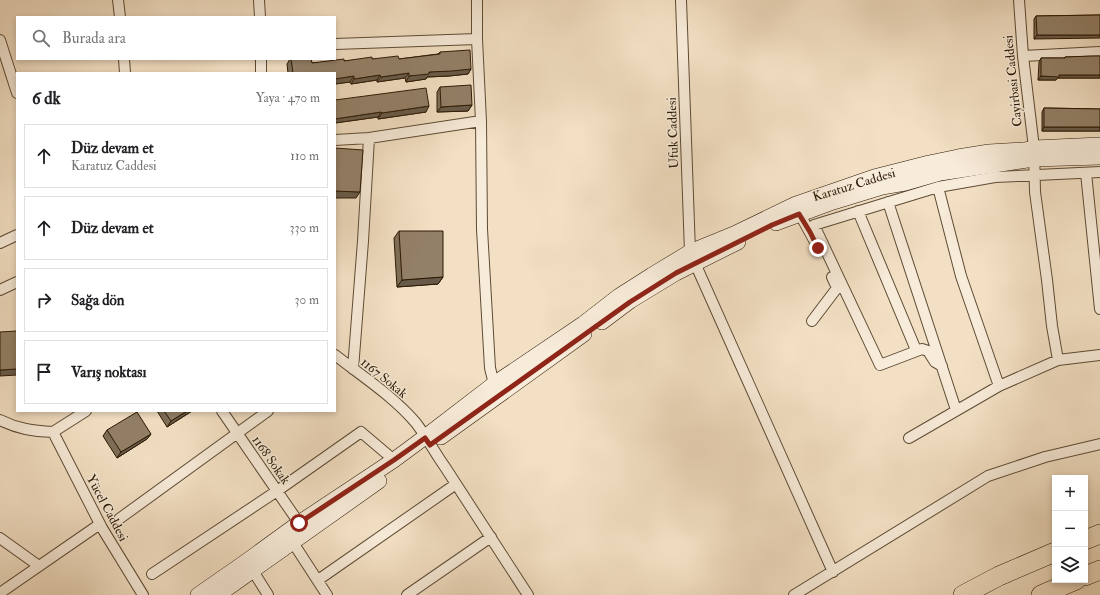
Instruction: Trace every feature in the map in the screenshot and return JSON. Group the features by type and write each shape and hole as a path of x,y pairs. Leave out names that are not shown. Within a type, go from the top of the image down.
{"highway":[{"path":"1088,539 1100,534"},
{"path":"962,595 1000,576 1052,553"},
{"path":"1088,575 1100,570"},
{"path":"1041,595 1069,583"}],"street":[{"path":"118,0 120,16"},
{"path":"259,0 260,16"},
{"path":"477,0 477,39 481,121 482,229 490,368 494,384"},
{"name":"Ufuk Caddesi","path":"682,0 692,258"},
{"name":"Cayirbasi Caddesi","path":"1019,0 1023,56 1034,154 1036,200 1052,326 1058,360"},
{"path":"336,44 477,39"},
{"path":"0,40 16,90"},
{"path":"1023,56 1100,52"},
{"path":"124,60 125,72"},
{"path":"261,60 261,72"},
{"path":"336,140 369,138 481,121"},
{"path":"353,369 369,138"},
{"name":"Karatuz Caddesi","path":"198,595 290,537 427,441 494,384 583,324 619,296 652,274 692,258 734,234 874,177 929,163 989,152 1024,150 1034,154 1100,145"},
{"path":"1034,154 1100,157"},
{"path":"942,366 935,362 928,351 922,349 916,350 880,365 814,224 938,187 995,177 1100,172"},
{"path":"1086,173 1100,309"},
{"path":"938,187 961,276 999,386"},
{"path":"888,202 956,410"},
{"path":"797,209 810,232 837,288 812,320"},
{"path":"858,211 916,350"},
{"path":"0,243 16,235"},
{"path":"427,441 630,302 676,273 692,258 833,572"},
{"path":"0,290 16,282"},
{"path":"909,438 999,386 1058,360 1100,355"},
{"name":"1167 Sokak","path":"336,356 393,400 416,423 528,595"},
{"path":"0,420 11,426 27,430 53,432 84,412"},
{"name":"1168 Sokak","path":"223,412 236,434 299,523"},
{"path":"119,518 267,412"},
{"name":"Yücel Caddesi","path":"53,432 100,524 142,595"},
{"path":"152,574 277,491 361,432 394,460"},
{"name":"Karatuz Caddesi","path":"218,595 253,571 290,537 299,523 394,460 427,441"},
{"path":"794,595 988,476 1045,457 1100,444"},
{"path":"318,580 456,484"},
{"path":"0,593 100,524"},
{"path":"290,537 327,595"},
{"path":"407,595 491,537"},
{"path":"0,538 39,566"},
{"path":"253,571 268,595"}],"building":[{"path":"1100,15 1100,35 1037,35 1036,16"},
{"path":"470,50 471,69 429,72 429,74 409,76 409,73 381,77 380,75 354,79 354,76 336,79 336,72 293,72 291,60 311,60 312,63 372,57 372,59 398,56 399,59 440,54 440,52"},
{"path":"1100,56 1100,75 1059,75 1059,77 1041,76 1041,58"},
{"path":"471,85 472,105 441,107 440,87"},
{"path":"426,88 429,106 336,119 336,100"},
{"path":"1044,108 1100,109 1100,127 1044,127"},
{"path":"336,148 363,150 360,192 336,191"},
{"path":"399,231 443,231 443,277 402,280"},
{"path":"16,331 16,369 0,370 0,332"},
{"path":"137,412 151,434 121,452 107,430"},
{"path":"165,412 185,412 171,421"}],"route":[{"path":"299,523 425,438 430,445 630,302 676,273 772,225 799,214 818,248"}]}
